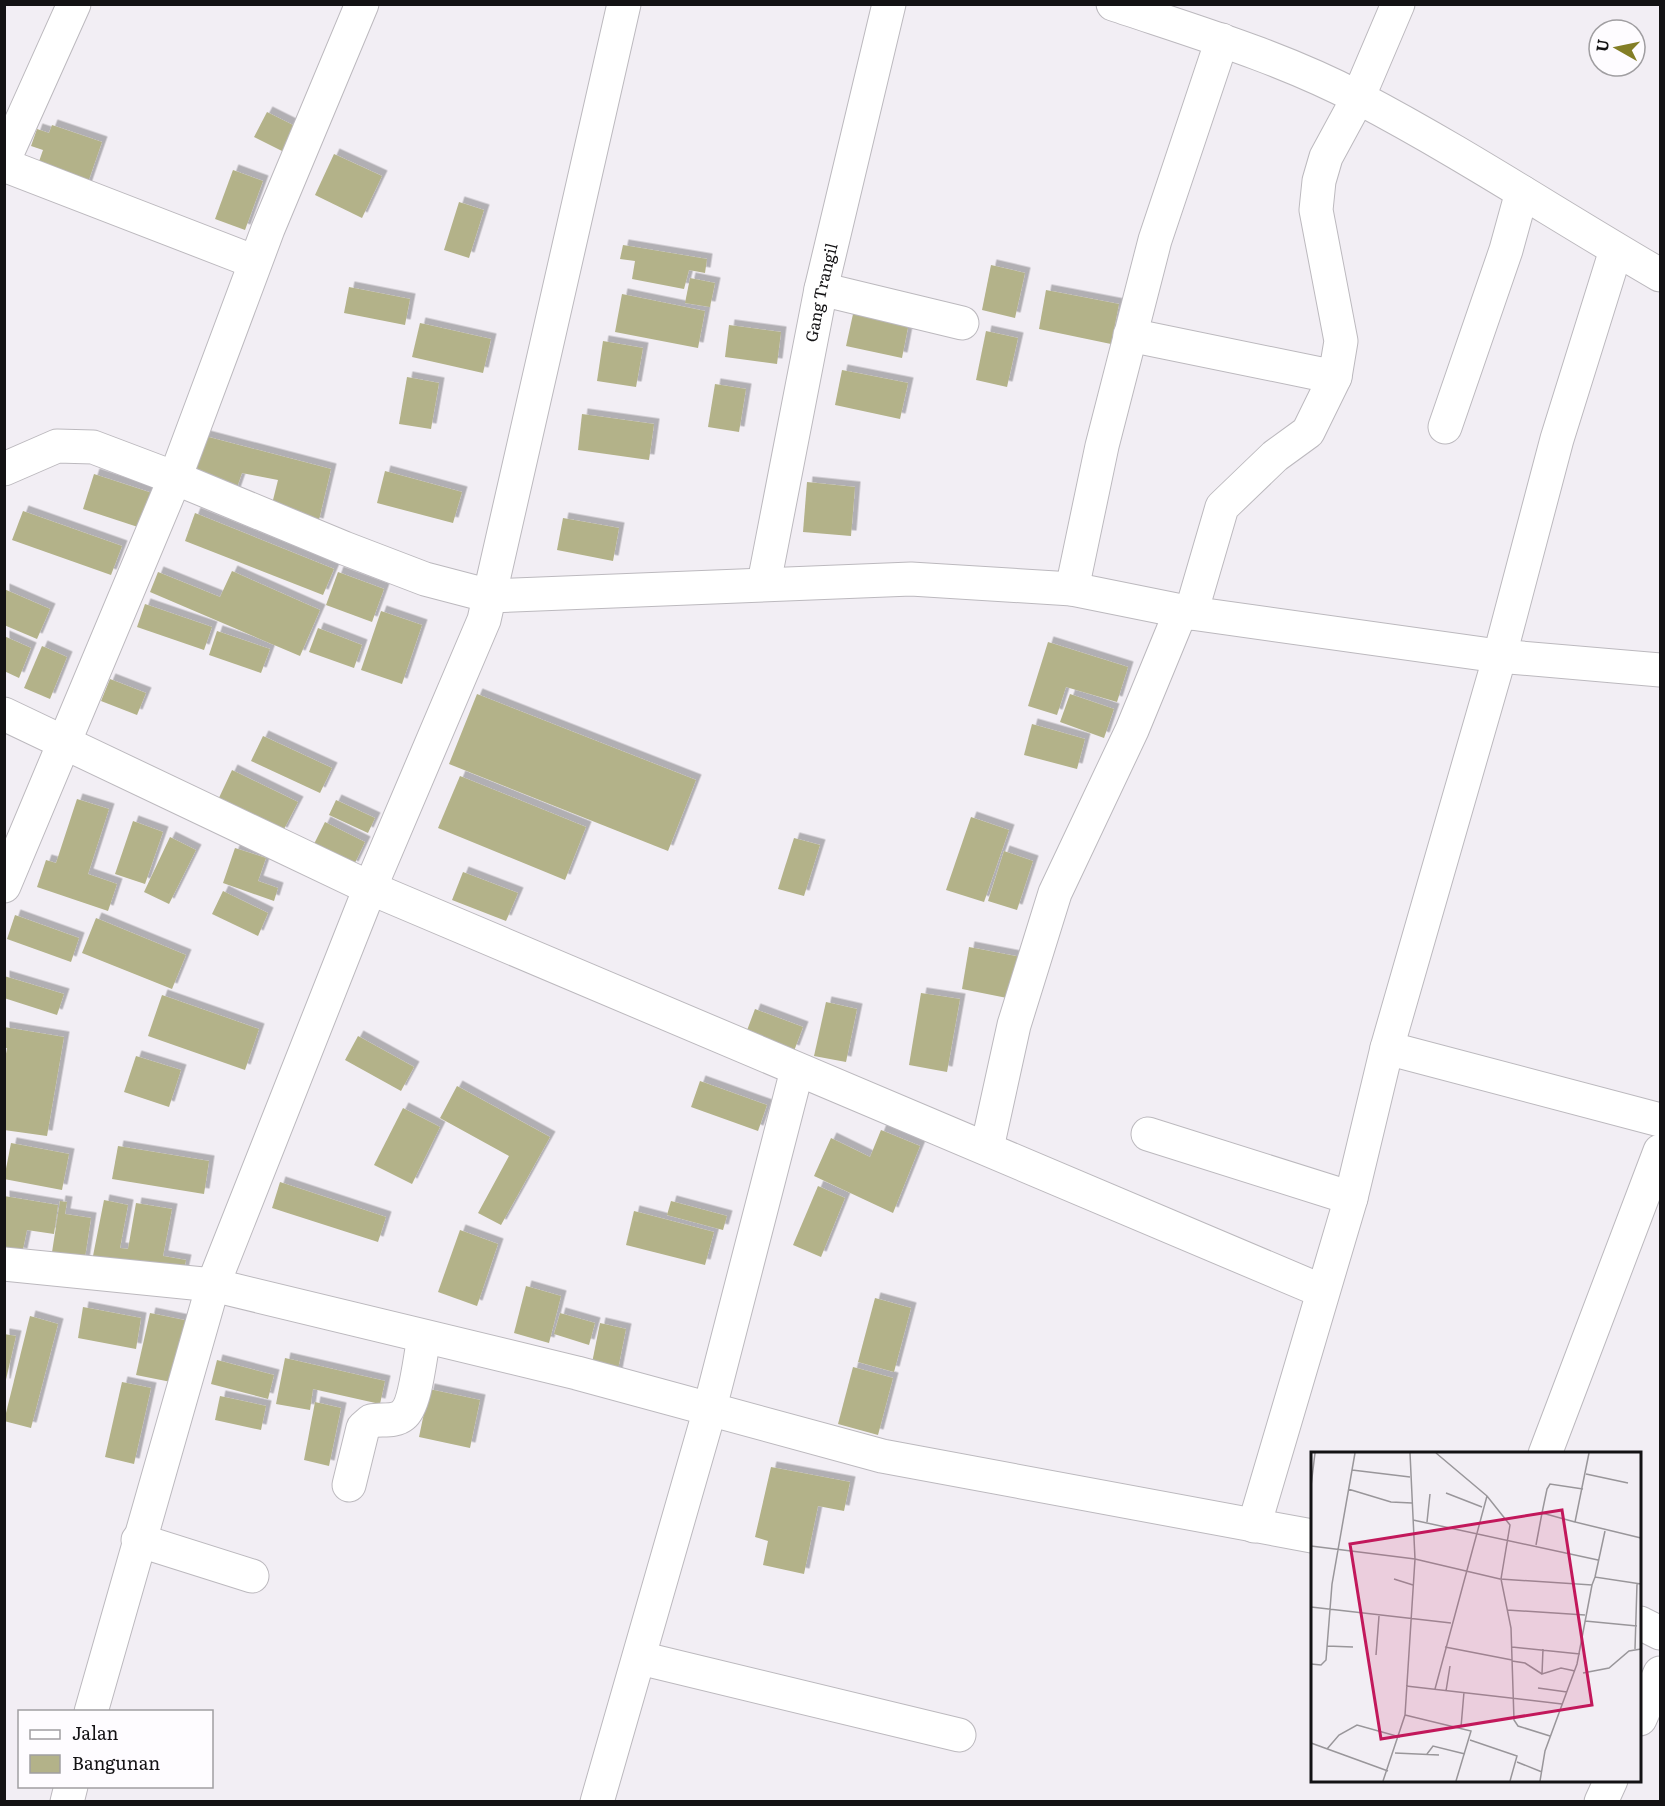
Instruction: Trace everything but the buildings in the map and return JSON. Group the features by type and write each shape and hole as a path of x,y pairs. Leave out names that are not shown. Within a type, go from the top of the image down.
{"street":[{"path":"4,160 74,4"},
{"path":"4,886 176,478 255,262 362,4"},
{"path":"92,1710 138,1540 213,1285 370,888 487,607 624,4"},
{"name":"Gang Trangil","path":"764,583 821,289 889,4"},
{"path":"1113,4 1222,40 1358,98 1522,192 1660,275"},
{"path":"987,1148 1014,1025 1055,892 1132,730 1178,623 1222,507 1275,456 1308,432 1335,377 1341,341 1316,210 1326,157 1358,98 1389,14"},
{"path":"1072,589 1102,446 1155,240 1222,40"},
{"path":"4,165 255,262"},
{"path":"1445,427 1506,249 1522,192"},
{"path":"1254,1526 1351,1198 1387,1048 1557,440 1617,250"},
{"path":"821,289 962,323"},
{"path":"1130,334 1335,377"},
{"path":"4,469 57,446 93,447 176,478 425,579 487,607 764,583 911,579 1072,589 1178,623 1660,670"},
{"path":"4,714 65,741 370,888 1322,1291"},
{"path":"1387,1048 1660,1120"},
{"path":"597,1802 710,1410 797,1070"},
{"path":"1148,1134 1351,1198"},
{"path":"1546,1452 1660,1151"},
{"path":"4,1264 213,1285 424,1338 577,1373 882,1456 1311,1536"},
{"path":"349,1485 363,1428 371,1421 391,1420 403,1416 410,1406 424,1338"},
{"path":"138,1540 252,1576"},
{"path":"1641,1624 1660,1633"},
{"path":"640,1658 959,1735"},
{"path":"1641,1717 1660,1673"},
{"path":"1601,1802 1610,1782"}]}
